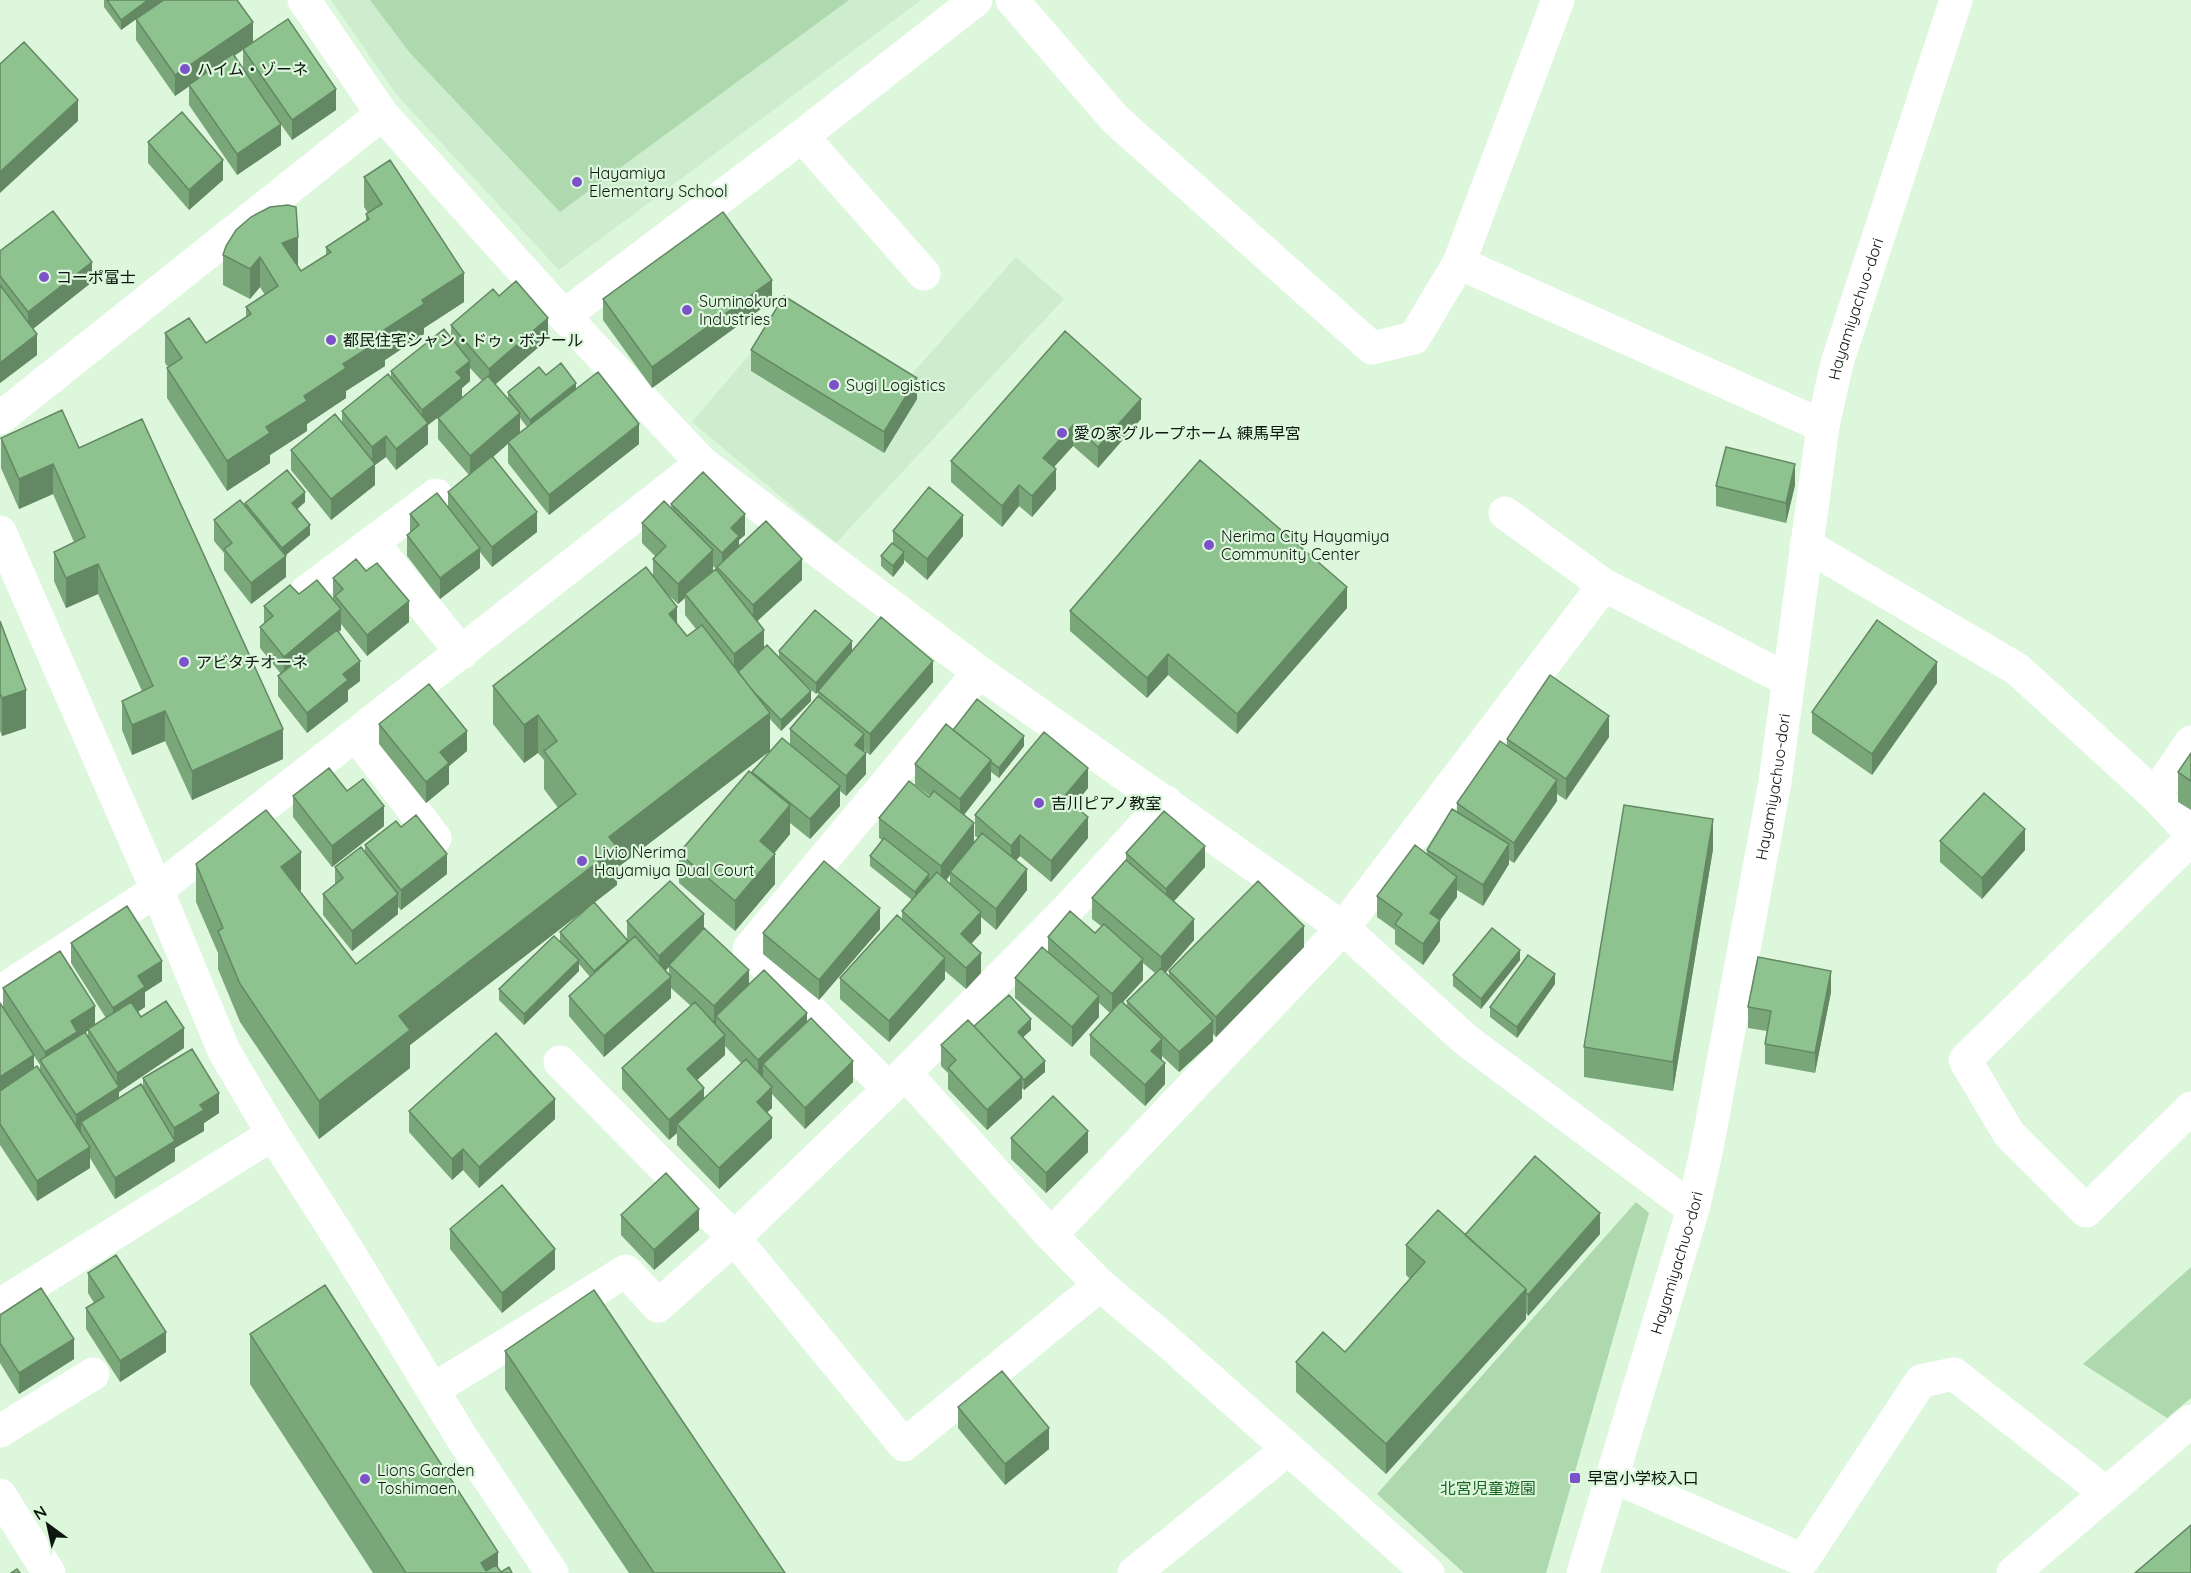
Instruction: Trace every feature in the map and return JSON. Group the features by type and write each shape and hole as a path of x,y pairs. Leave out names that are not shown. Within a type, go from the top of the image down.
{"street":[{"path":"304,0 382,114 564,316 702,463 979,672 1343,928 1466,1040 1693,1209"},
{"path":"564,316 802,136 976,0"},
{"path":"1012,0 1116,120 1372,348 1414,338 1458,263 1558,0"},
{"name":"Hayamiyachuo-dori","path":"1583,1573 1693,1209 1707,1148 1775,782 1823,426 1837,363 1956,0"},
{"path":"0,418 382,114"},
{"path":"802,136 924,274"},
{"path":"1458,263 1823,426"},
{"path":"0,992 157,890 702,463"},
{"path":"308,591 436,495"},
{"path":"1505,513 1604,585 1788,680"},
{"path":"0,532 157,890 224,1051 273,1134 434,1389 462,1438 552,1573"},
{"path":"372,542 462,653"},
{"path":"1806,545 2018,669 2155,795 2191,833"},
{"path":"1051,1235 1343,928 1604,585"},
{"path":"979,672 749,950 897,1081 1100,1285 1167,1341 1428,1573"},
{"path":"356,735 435,838"},
{"path":"2155,795 2191,742"},
{"path":"434,1389 626,1270 658,1306 734,1238 897,1081 1067,910 1166,802"},
{"path":"2191,839 1965,1060 2009,1134 2086,1211 2191,1108"},
{"path":"560,1062 734,1238 904,1444 1100,1285"},
{"path":"0,1305 273,1134"},
{"path":"0,1431 93,1374"},
{"path":"1612,1476 1803,1560 1921,1381 1954,1374 2106,1493"},
{"path":"2013,1573 2191,1420"},
{"path":"1134,1573 1288,1449"},
{"path":"0,1495 50,1573"}],"shaded area":[{"name":"Hayamiya Elementary School","path":"331,0 921,0 559,270 396,94"},
{"path":"1016,257 1064,299 836,543 692,422 785,313 902,385"}],"green space":[{"name":"Hayamiya Elementary School","path":"370,0 849,0 560,212 410,53"},
{"name":"北宮児童遊園","path":"1636,1202 1649,1213 1546,1573 1464,1573 1377,1494"},
{"path":"2191,1267 2191,1398 2167,1418 2083,1364"}],"building":[{"path":"107,0 148,0 121,20"},
{"name":"ハイム・ゾーネ","path":"164,0 237,0 253,22 175,75 136,19"},
{"path":"288,19 336,89 292,120 243,49"},
{"path":"24,42 78,100 0,172 0,64"},
{"path":"233,54 281,124 237,154 189,85"},
{"path":"182,112 223,160 189,190 148,142"},
{"name":"都民住宅シャン・ドゥ・ボナール","path":"390,160 464,273 422,300 424,304 381,332 385,337 343,364 346,368 304,396 307,401 266,427 270,433 227,461 167,368 182,358 165,333 189,318 206,343 251,314 246,307 278,286 260,257 250,269 223,255 236,230 251,217 270,207 288,205 296,207 298,237 282,243 301,271 331,252 326,247 369,219 366,214 382,204 364,177"},
{"name":"コーポ富士","path":"53,211 92,262 28,312 0,276 0,251"},
{"name":"Suminokura Industries","path":"723,212 772,280 652,367 603,299"},
{"path":"516,281 548,318 489,369 451,325 493,289 499,296"},
{"path":"0,285 37,334 0,363"},
{"name":"Sugi Logistics","path":"784,296 917,378 884,432 751,350"},
{"path":"444,329 470,361 456,372 462,378 422,410 391,371"},
{"name":"愛の家グループホーム 練馬早宮","path":"1065,331 1141,399 1098,447 1073,425 1043,458 1056,469 1032,496 1019,485 1002,506 951,461"},
{"path":"561,363 576,383 530,420 508,392 539,367 546,375"},
{"path":"598,372 639,424 549,495 508,442"},
{"path":"388,374 428,423 396,449 386,436 372,447 342,411"},
{"path":"488,376 520,413 470,456 438,418"},
{"name":"アビタチオーネ","path":"62,410 79,448 142,419 283,729 192,771 165,711 132,725 122,701 153,686 98,564 66,578 54,552 85,537 53,464 19,479 1,438"},
{"path":"335,414 375,464 331,499 291,450"},
{"path":"1726,447 1795,464 1786,503 1716,486"},
{"path":"492,456 537,512 492,547 448,492"},
{"name":"Nerima City Hayamiya Community Center","path":"1200,460 1347,587 1237,714 1168,654 1147,678 1070,611"},
{"path":"287,470 305,492 292,503 310,525 282,548 245,503"},
{"path":"703,472 745,514 731,528 739,536 722,553 671,504"},
{"path":"929,487 963,515 927,559 893,531"},
{"path":"437,493 480,548 440,578 407,535 419,525 410,514"},
{"path":"240,500 286,556 251,583 224,549 232,543 214,520"},
{"path":"664,501 713,550 678,584 653,559 666,546 642,523"},
{"path":"766,521 802,559 753,605 717,567"},
{"path":"892,543 904,552 893,566 881,556"},
{"path":"356,559 366,571 377,563 409,601 367,635 335,596 343,589 333,578"},
{"name":"Livio Nerima Hayamiya Dual Court","path":"646,567 677,607 669,614 687,636 702,625 770,713 609,837 617,847 399,1016 410,1030 319,1101 240,984 218,931 223,928 196,864 266,810 301,852 281,867 356,964 576,794 544,751 557,741 538,715 524,725 493,686"},
{"path":"716,569 764,630 734,654 685,594"},
{"path":"317,580 341,609 284,657 260,627 273,616 264,606 290,585 299,594"},
{"path":"815,610 852,641 816,683 779,651"},
{"path":"881,617 933,661 870,734 818,691"},
{"path":"1877,620 1937,662 1872,754 1812,712"},
{"path":"0,621 26,690 2,698 0,693"},
{"path":"337,630 360,661 343,674 348,680 307,713 278,676"},
{"path":"767,645 811,691 781,720 738,672"},
{"path":"1550,675 1609,716 1566,779 1507,739"},
{"path":"429,684 467,731 440,752 449,763 426,782 379,724"},
{"path":"818,696 864,734 855,745 866,753 846,776 790,729"},
{"path":"977,699 1024,736 999,768 953,730"},
{"path":"946,724 991,760 960,799 915,764"},
{"name":"吉川ピアノ教室","path":"1044,732 1088,768 1064,797 1088,817 1051,861 1020,835 1011,846 975,815"},
{"path":"782,738 840,786 810,819 752,772"},
{"path":"1500,741 1557,780 1514,843 1457,803"},
{"path":"2191,753 2191,781 2178,772"},
{"path":"329,768 347,791 363,779 384,806 332,846 293,796"},
{"path":"749,771 790,805 760,841 775,854 735,901 679,853"},
{"path":"909,781 929,797 934,791 974,823 941,866 879,818"},
{"path":"1984,793 2025,829 1982,878 1940,841"},
{"path":"1624,805 1713,819 1673,1062 1584,1047"},
{"path":"1452,809 1509,844 1483,885 1427,850"},
{"path":"1164,811 1205,846 1166,889 1126,853"},
{"path":"416,815 447,854 401,890 365,845 396,821 401,827"},
{"path":"982,833 1027,869 996,909 950,872"},
{"path":"884,838 929,874 915,892 870,856"},
{"path":"1415,845 1457,877 1430,913 1440,920 1423,944 1395,924 1402,914 1377,896"},
{"path":"361,847 398,894 352,931 323,894 343,878 335,867"},
{"path":"1126,860 1194,919 1161,957 1092,898"},
{"path":"824,861 880,908 819,980 763,933"},
{"path":"937,872 981,912 961,934 981,953 966,968 902,911"},
{"path":"670,881 704,914 659,956 627,921"},
{"path":"1258,881 1304,926 1216,1017 1169,971"},
{"path":"594,902 628,941 594,971 560,932"},
{"path":"127,906 162,961 138,976 145,987 113,1008 71,943"},
{"path":"1070,911 1095,933 1104,924 1143,959 1112,994 1048,937"},
{"path":"897,915 945,958 889,1021 840,978"},
{"path":"704,928 749,970 714,1006 669,965"},
{"path":"1492,928 1520,950 1481,999 1453,975"},
{"path":"554,936 579,960 524,1014 499,989"},
{"path":"635,936 671,977 604,1036 569,996"},
{"path":"1042,947 1099,996 1072,1027 1015,978"},
{"path":"60,951 95,1006 71,1021 77,1032 45,1052 3,988"},
{"path":"1528,955 1555,974 1517,1027 1490,1007"},
{"path":"1758,957 1831,971 1815,1053 1765,1044 1771,1011 1748,1007"},
{"path":"1161,968 1213,1021 1179,1052 1127,1001"},
{"path":"764,970 807,1013 758,1060 716,1016"},
{"path":"1009,995 1031,1019 1018,1032 1045,1061 1024,1080 974,1026"},
{"path":"166,1001 184,1028 117,1073 88,1029 131,1002 141,1017"},
{"path":"1121,1001 1162,1039 1151,1051 1165,1063 1145,1085 1090,1035"},
{"path":"695,1002 725,1035 687,1069 704,1088 669,1120 622,1068"},
{"path":"0,1003 34,1055 0,1077"},
{"path":"811,1018 853,1061 805,1108 763,1064"},
{"path":"968,1020 1022,1077 987,1110 948,1068 956,1060 941,1045"},
{"path":"85,1032 119,1087 76,1115 40,1060"},
{"path":"496,1033 555,1099 479,1167 463,1149 452,1159 409,1111"},
{"path":"192,1049 219,1093 200,1105 204,1110 174,1128 143,1078"},
{"path":"746,1059 772,1087 757,1102 772,1118 719,1168 677,1124"},
{"path":"37,1066 90,1147 37,1181 0,1124 0,1091"},
{"path":"141,1084 175,1141 115,1178 81,1122"},
{"path":"1053,1096 1088,1131 1046,1173 1011,1138"},
{"path":"1535,1156 1600,1213 1528,1295 1526,1289 1465,1235"},
{"path":"666,1173 699,1209 654,1250 621,1215"},
{"path":"502,1185 555,1249 502,1293 450,1229"},
{"path":"1438,1210 1526,1289 1386,1444 1296,1362 1323,1332 1345,1352 1425,1262 1406,1245"},
{"path":"116,1255 166,1332 120,1361 86,1308 104,1297 88,1273"},
{"path":"325,1285 498,1552 481,1563 486,1571 496,1565 501,1572 509,1567 512,1573 406,1573 250,1334"},
{"path":"41,1288 74,1339 19,1373 0,1343 0,1315"},
{"path":"594,1290 785,1573 654,1573 505,1351"},
{"path":"1002,1371 1049,1428 1005,1464 958,1407"},
{"path":"2191,1525 2191,1573 2135,1573"}],"place":[{"name":"ハイム・ゾーネ","path":"185,69"},
{"name":"Hayamiya Elementary School","path":"577,182"},
{"name":"コーポ富士","path":"44,277"},
{"name":"Suminokura Industries","path":"687,310"},
{"name":"都民住宅シャン・ドゥ・ボナール","path":"331,340"},
{"name":"Sugi Logistics","path":"834,385"},
{"name":"愛の家グループホーム 練馬早宮","path":"1062,433"},
{"name":"Nerima City Hayamiya Community Center","path":"1209,545"},
{"name":"アビタチオーネ","path":"184,662"},
{"name":"吉川ピアノ教室","path":"1039,803"},
{"name":"Livio Nerima Hayamiya Dual Court","path":"582,861"},
{"name":"早宮小学校入口","path":"1575,1478"},
{"name":"Lions Garden Toshimaen","path":"365,1479"}]}
